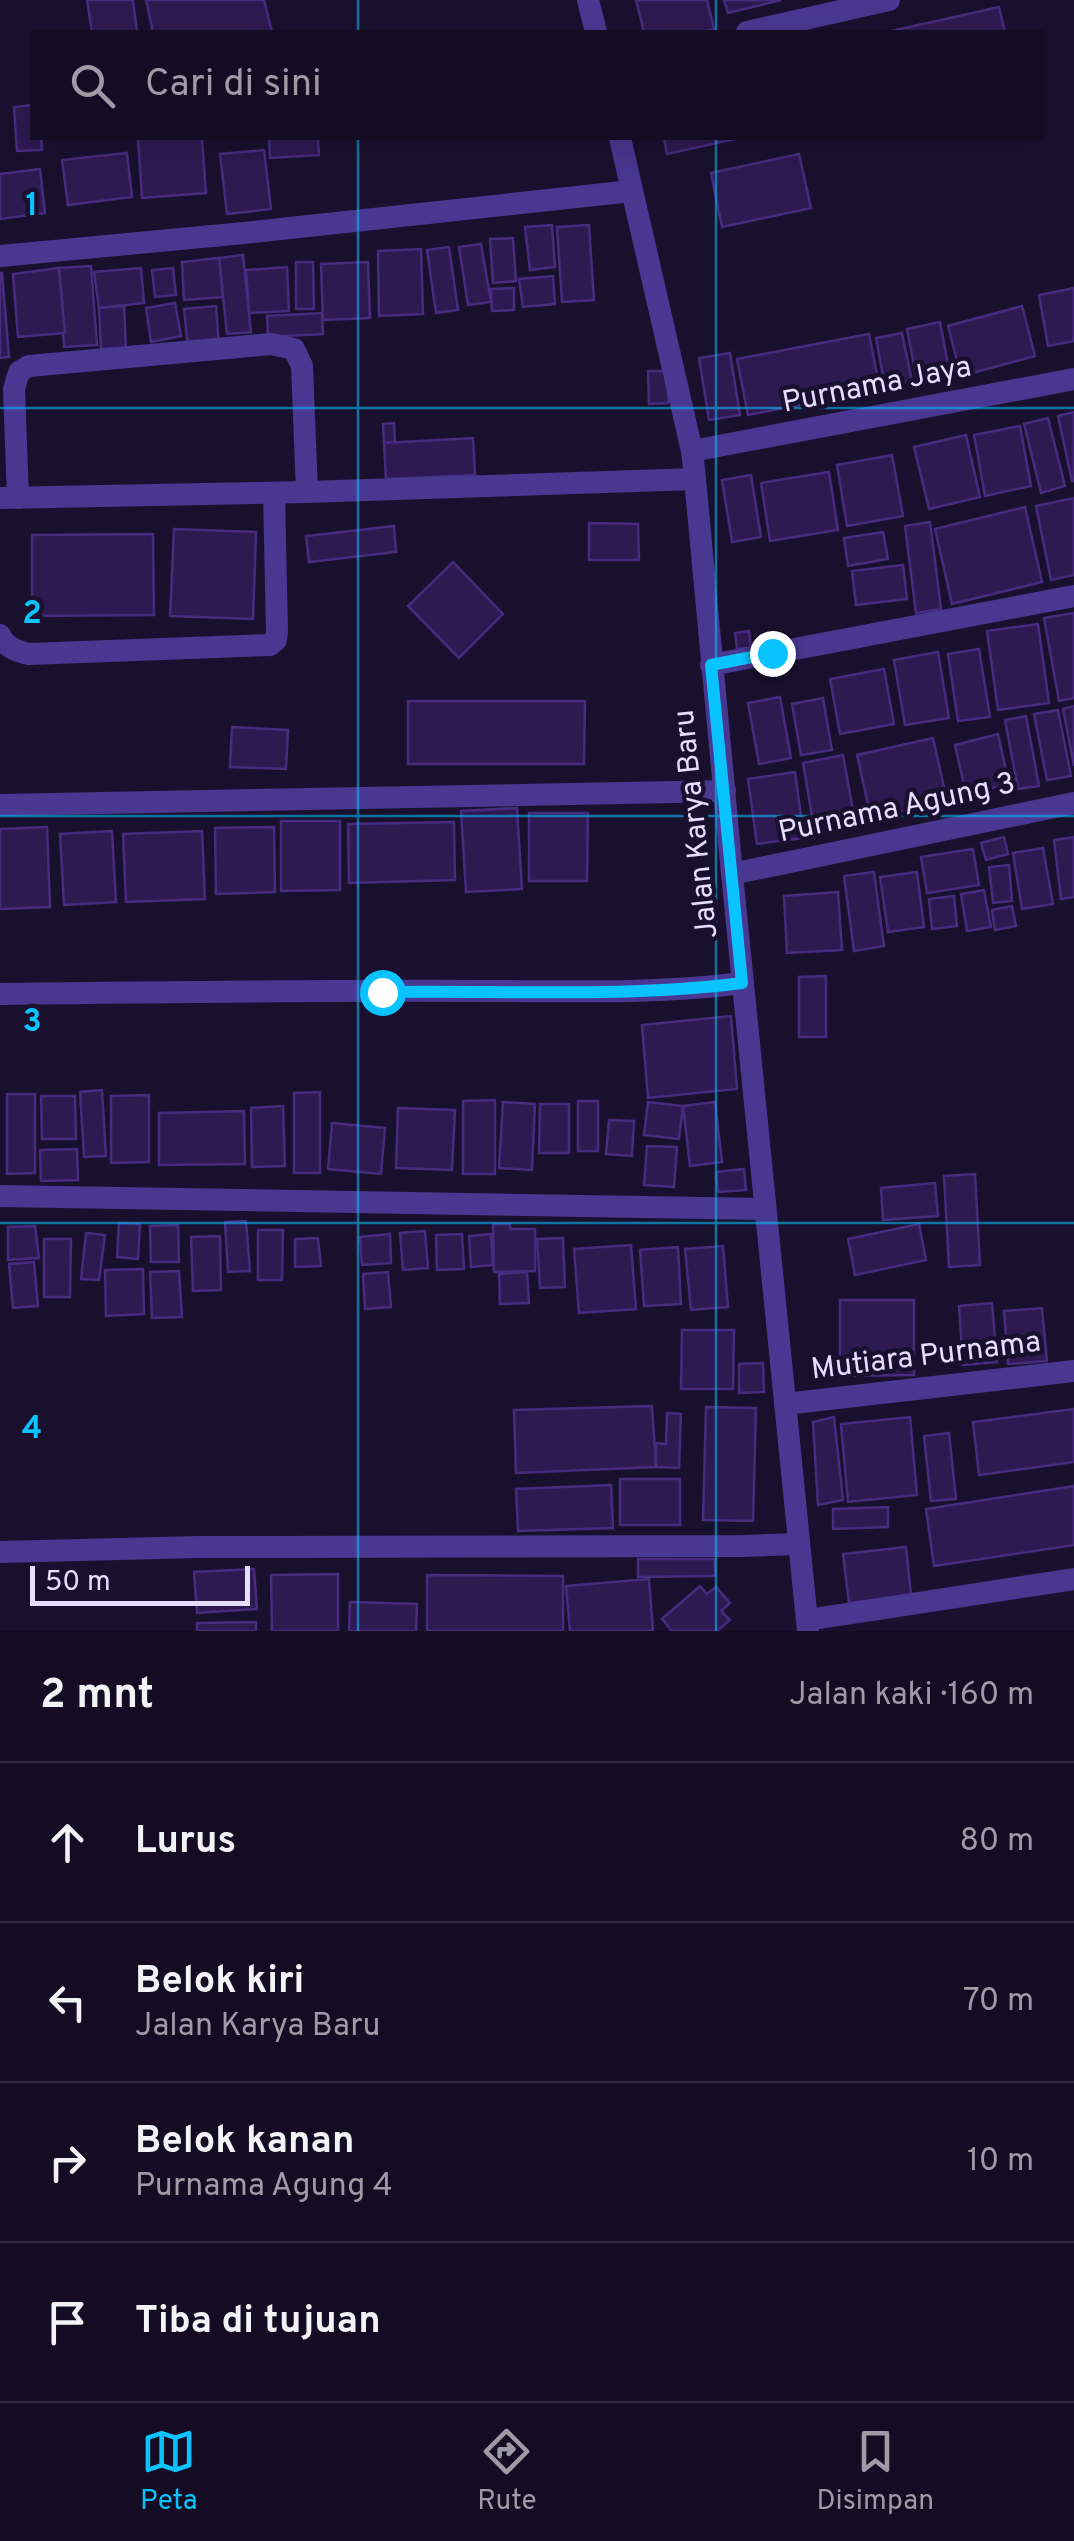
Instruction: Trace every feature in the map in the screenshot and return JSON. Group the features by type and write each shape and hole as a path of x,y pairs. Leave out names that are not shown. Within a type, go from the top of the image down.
{"street":[{"path":"588,0 596,30"},
{"path":"756,30 889,0"},
{"name":"Jalan Karya Baru","path":"620,140 692,452 807,1626"},
{"path":"0,256 632,192"},
{"path":"307,492 302,366 294,349 272,344 29,366 19,372 14,389 9,498 274,493 307,492 695,479"},
{"name":"Purnama Jaya","path":"692,452 1074,379"},
{"path":"0,635 14,650 29,654 270,646 277,632 274,493"},
{"path":"711,665 1074,596"},
{"path":"0,805 725,792"},
{"name":"Purnama Agung 3","path":"732,874 1074,803"},
{"path":"0,994 253,990 608,992 742,983"},
{"path":"0,1196 765,1208"},
{"name":"Mutiara Purnama","path":"786,1404 1074,1370"},
{"path":"0,1552 799,1544"},
{"path":"807,1626 1074,1579"}],"building":[{"path":"87,0 133,0 137,30 92,30"},
{"path":"146,0 264,0 272,30 153,30"},
{"path":"636,0 707,0 714,29 709,30 644,30"},
{"path":"724,0 781,0 728,13"},
{"path":"999,7 1005,30 896,30"},
{"path":"30,105 30,140 41,140 42,150 17,151 14,107"},
{"path":"138,140 202,140 206,193 142,198"},
{"path":"269,140 318,140 319,155 270,158"},
{"path":"664,140 730,140 667,154"},
{"path":"264,150 271,209 227,214 220,154"},
{"path":"127,153 132,197 68,205 62,160"},
{"path":"799,154 811,208 722,227 711,173"},
{"path":"40,169 45,213 0,219 0,174"},
{"path":"552,225 555,267 530,270 525,227"},
{"path":"589,225 594,300 562,302 557,227"},
{"path":"513,238 516,281 493,283 490,239"},
{"path":"481,244 491,302 468,305 459,247"},
{"path":"449,247 458,310 436,313 427,250"},
{"path":"421,249 423,314 379,316 378,251"},
{"path":"243,255 251,332 227,334 219,258"},
{"path":"219,258 223,297 184,300 182,262"},
{"path":"296,262 313,262 314,309 296,309"},
{"path":"368,262 370,318 323,320 321,264"},
{"path":"91,266 97,345 64,347 59,268"},
{"path":"287,267 289,311 249,313 246,270"},
{"path":"59,268 65,333 18,337 13,274"},
{"path":"141,268 144,303 99,308 94,272"},
{"path":"173,268 176,295 155,297 152,270"},
{"path":"0,273 9,357 0,358"},
{"path":"553,276 555,304 523,307 519,279"},
{"path":"514,288 514,310 492,311 491,289"},
{"path":"1074,288 1074,341 1048,346 1039,295"},
{"path":"175,303 181,336 151,342 146,308"},
{"path":"124,306 126,348 101,349 99,308"},
{"path":"216,306 219,346 188,349 184,309"},
{"path":"1022,306 1035,356 961,376 948,326"},
{"path":"322,313 323,334 268,337 267,316"},
{"path":"940,322 950,375 917,381 907,329"},
{"path":"902,333 912,381 885,387 876,338"},
{"path":"869,334 880,390 748,415 737,359"},
{"path":"730,353 740,415 709,420 699,358"},
{"path":"648,371 667,371 668,403 649,404"},
{"path":"1074,412 1074,481 1072,481 1058,416"},
{"path":"1048,418 1065,486 1041,493 1024,424"},
{"path":"394,423 395,442 384,443 383,424"},
{"path":"1020,426 1031,486 985,496 974,435"},
{"path":"966,435 980,497 929,509 914,447"},
{"path":"473,438 475,475 386,479 384,443"},
{"path":"892,455 903,516 847,526 837,465"},
{"path":"829,472 838,530 770,541 761,483"},
{"path":"751,475 761,537 732,542 722,480"},
{"path":"1074,498 1074,575 1051,580 1036,506"},
{"path":"1025,507 1042,582 952,604 935,529"},
{"path":"930,522 941,609 916,613 905,526"},
{"path":"589,523 638,524 639,560 589,560"},
{"path":"394,526 396,552 309,562 306,536"},
{"path":"174,529 256,532 253,619 170,616"},
{"path":"883,532 888,559 848,566 844,538"},
{"path":"153,534 154,615 32,616 32,535"},
{"path":"453,562 503,614 459,658 408,606"},
{"path":"903,565 907,599 856,605 852,571"},
{"path":"1074,613 1074,698 1059,701 1044,618"},
{"path":"1038,624 1049,703 998,710 987,631"},
{"path":"749,631 751,648 737,649 735,633"},
{"path":"979,649 990,717 958,721 948,654"},
{"path":"938,652 949,718 905,725 894,660"},
{"path":"884,669 894,724 840,734 830,679"},
{"path":"780,697 791,758 759,764 748,703"},
{"path":"823,698 832,750 801,755 792,704"},
{"path":"408,701 585,701 584,764 408,764"},
{"path":"1074,706 1074,766 1063,709"},
{"path":"1058,710 1071,776 1047,780 1034,714"},
{"path":"1026,716 1039,786 1018,789 1005,720"},
{"path":"232,727 288,730 286,769 230,767"},
{"path":"998,734 1009,784 966,794 955,745"},
{"path":"933,738 947,801 871,818 857,755"},
{"path":"843,755 856,827 815,834 803,763"},
{"path":"795,772 804,838 757,844 748,779"},
{"path":"517,808 522,889 466,892 461,811"},
{"path":"529,813 588,813 587,881 529,881"},
{"path":"281,821 340,821 340,890 281,891"},
{"path":"454,822 455,880 349,883 348,824"},
{"path":"47,827 50,907 0,909 0,829"},
{"path":"274,827 275,892 216,894 215,828"},
{"path":"112,831 116,902 64,905 60,834"},
{"path":"202,831 205,899 126,902 123,834"},
{"path":"1004,837 1008,854 986,860 981,843"},
{"path":"1074,837 1074,897 1061,899 1054,840"},
{"path":"1043,848 1053,904 1022,909 1013,853"},
{"path":"973,849 979,885 927,893 921,857"},
{"path":"1009,865 1012,901 993,903 989,867"},
{"path":"874,872 884,946 854,951 844,876"},
{"path":"917,872 924,927 888,932 880,877"},
{"path":"984,890 991,927 967,931 961,894"},
{"path":"838,892 842,950 787,953 784,896"},
{"path":"954,896 957,926 932,929 929,899"},
{"path":"1012,906 1016,926 995,930 992,910"},
{"path":"826,976 826,1037 799,1037 799,977"},
{"path":"731,1016 737,1089 648,1098 642,1025"},
{"path":"102,1090 106,1156 84,1157 80,1092"},
{"path":"320,1092 320,1173 294,1173 294,1093"},
{"path":"7,1094 35,1094 35,1173 7,1174"},
{"path":"149,1095 149,1162 111,1163 111,1096"},
{"path":"41,1096 75,1096 76,1139 42,1139"},
{"path":"495,1100 495,1174 463,1174 463,1101"},
{"path":"578,1101 598,1101 598,1151 578,1151"},
{"path":"503,1102 535,1104 532,1170 499,1168"},
{"path":"648,1102 683,1106 679,1139 644,1135"},
{"path":"715,1102 722,1162 690,1166 683,1106"},
{"path":"540,1104 569,1104 569,1153 539,1153"},
{"path":"283,1106 285,1166 252,1167 251,1108"},
{"path":"398,1108 455,1110 452,1170 396,1168"},
{"path":"244,1111 245,1164 159,1165 159,1113"},
{"path":"609,1120 634,1121 632,1156 606,1154"},
{"path":"332,1123 385,1128 381,1174 328,1169"},
{"path":"647,1146 677,1147 674,1187 644,1185"},
{"path":"77,1149 78,1180 41,1181 40,1150"},
{"path":"744,1169 746,1190 718,1192 716,1172"},
{"path":"975,1174 980,1265 949,1267 944,1176"},
{"path":"935,1183 938,1216 883,1220 881,1188"},
{"path":"246,1221 250,1271 228,1272 225,1222"},
{"path":"119,1223 140,1224 138,1259 117,1257"},
{"path":"493,1224 535,1229 535,1271 494,1272"},
{"path":"919,1224 926,1260 855,1275 848,1239"},
{"path":"178,1225 179,1262 151,1262 150,1226"},
{"path":"35,1226 39,1258 8,1260 8,1227"},
{"path":"258,1230 283,1230 282,1280 258,1280"},
{"path":"425,1231 428,1268 403,1270 400,1233"},
{"path":"86,1233 105,1235 99,1280 81,1279"},
{"path":"390,1234 391,1263 362,1265 360,1237"},
{"path":"462,1234 464,1269 437,1270 436,1235"},
{"path":"491,1234 493,1265 471,1267 469,1236"},
{"path":"220,1236 221,1290 193,1291 191,1237"},
{"path":"318,1238 321,1266 295,1267 295,1239"},
{"path":"563,1238 565,1287 540,1288 537,1239"},
{"path":"44,1239 71,1239 70,1297 44,1297"},
{"path":"631,1245 636,1309 579,1313 574,1249"},
{"path":"723,1246 728,1307 691,1310 685,1249"},
{"path":"678,1247 681,1304 644,1306 640,1250"},
{"path":"34,1262 38,1306 13,1308 9,1264"},
{"path":"143,1269 144,1314 106,1316 105,1270"},
{"path":"179,1271 182,1317 152,1318 150,1272"},
{"path":"388,1272 391,1307 365,1309 363,1274"},
{"path":"527,1272 529,1303 500,1304 499,1274"},
{"path":"840,1300 914,1300 914,1375 840,1376"},
{"path":"992,1303 997,1362 963,1365 959,1306"},
{"path":"1042,1308 1047,1361 1008,1364 1004,1311"},
{"path":"682,1330 734,1330 733,1389 681,1389"},
{"path":"763,1363 764,1392 739,1393 739,1364"},
{"path":"652,1406 656,1467 516,1473 514,1410"},
{"path":"706,1407 756,1408 753,1521 703,1520"},
{"path":"1074,1409 1074,1462 979,1475 973,1422"},
{"path":"667,1413 681,1414 679,1468 656,1467 656,1443 666,1444"},
{"path":"834,1417 843,1500 818,1505 813,1422"},
{"path":"910,1417 917,1495 848,1502 841,1424"},
{"path":"949,1433 956,1499 931,1501 924,1436"},
{"path":"620,1479 680,1479 680,1525 620,1525"},
{"path":"611,1485 613,1528 518,1531 516,1489"},
{"path":"1074,1486 1074,1545 934,1566 926,1509"},
{"path":"888,1507 888,1527 833,1529 833,1509"},
{"path":"906,1547 911,1595 849,1603 843,1554"},
{"path":"638,1559 715,1559 715,1576 638,1577"},
{"path":"254,1569 257,1609 197,1613 194,1572"},
{"path":"338,1574 338,1631 272,1631 271,1575"},
{"path":"427,1575 563,1576 563,1631 427,1631"},
{"path":"649,1579 653,1631 570,1631 566,1586"},
{"path":"700,1586 707,1594 716,1587 730,1603 721,1611 730,1620 717,1631 672,1631 662,1619"},
{"path":"350,1602 417,1604 416,1631 349,1631"},
{"path":"256,1622 256,1631 197,1631 197,1623"}],"route":[{"path":"382,992 608,992 742,983 711,665 772,653"}]}
